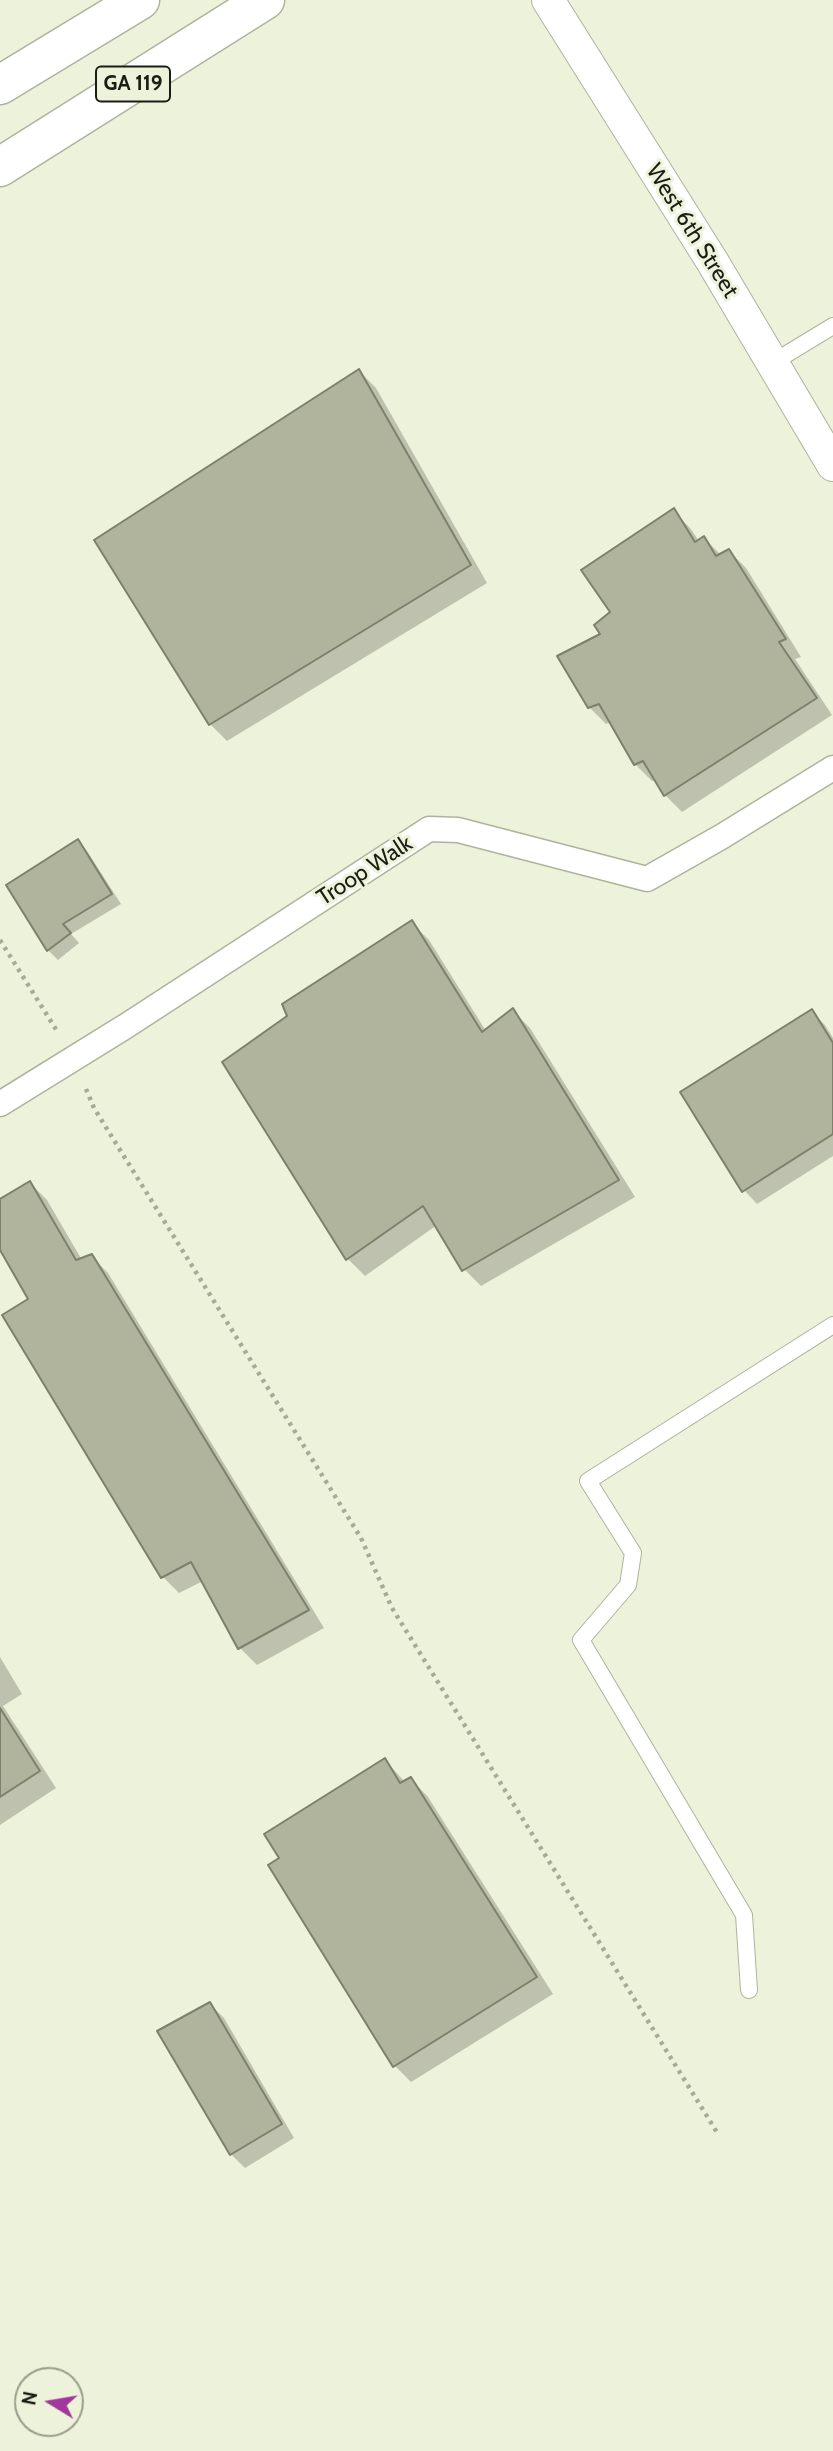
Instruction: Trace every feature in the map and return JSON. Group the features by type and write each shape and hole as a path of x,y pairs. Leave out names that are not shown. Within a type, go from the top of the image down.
{"main road":[{"name":"GA 119","path":"0,85 140,0"},
{"name":"GA 119","path":"0,167 265,0"}],"street":[{"name":"West 6th Street","path":"548,0 705,250 833,465"},
{"name":"Troop Walk","path":"0,1104 429,829 458,831 647,879 833,768"}],"lane":[{"path":"772,363 833,326"},
{"path":"750,1990 744,1915 581,1640 628,1585 633,1553 588,1481 833,1325"}],"path":[{"path":"0,940 74,1058 94,1108 361,1538 392,1608 718,2134"}],"building":[{"path":"359,369 471,565 209,725 94,540"},
{"path":"674,508 695,542 704,536 716,556 729,549 786,639 779,642 817,698 664,796 643,761 634,765 599,704 588,708 557,656 600,634 594,625 610,612 581,570"},
{"path":"78,839 112,894 63,924 71,933 47,951 6,885"},
{"path":"412,920 482,1032 513,1008 619,1180 462,1271 423,1206 346,1260 222,1062 287,1016 282,1004"},
{"path":"812,1009 833,1043 833,1134 742,1192 680,1092"},
{"path":"30,1181 76,1260 92,1254 309,1610 238,1649 191,1562 161,1578 2,1315 28,1299 0,1250 0,1199"},
{"path":"0,1708 40,1771 0,1797"},
{"path":"385,1758 400,1783 411,1777 537,1977 393,2067 268,1865 279,1858 264,1834"},
{"path":"210,2002 282,2124 230,2155 157,2031"}]}
